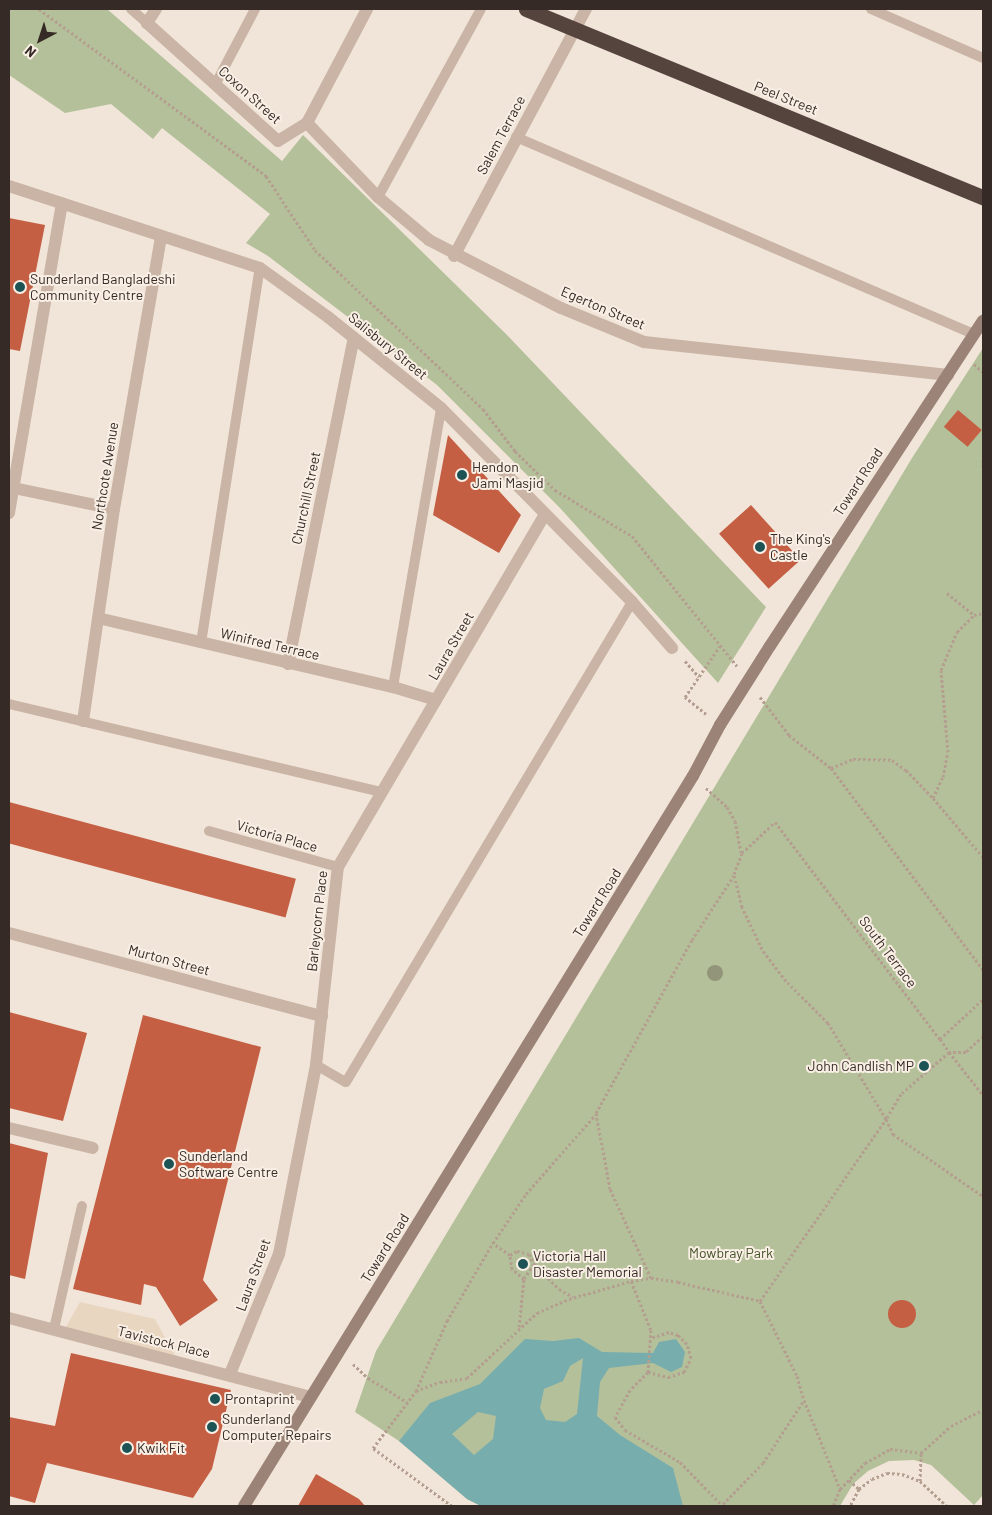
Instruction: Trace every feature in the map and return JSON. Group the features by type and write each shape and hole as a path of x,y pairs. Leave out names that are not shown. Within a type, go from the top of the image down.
{"highway":[{"name":"Peel Street","path":"526,9 983,197"}],"main road":[{"name":"Toward Road","path":"244,1506 693,776 720,725 983,320"}],"street":[{"path":"147,23 156,9"},
{"path":"307,123 367,9"},
{"name":"Salem Terrace","path":"454,256 586,9"},
{"name":"Coxon Street","path":"147,23 278,141 307,123"},
{"name":"Egerton Street","path":"307,123 378,197 429,240 454,256 561,308 644,342 948,374"},
{"name":"Salisbury Street","path":"9,186 260,268 354,338 441,408 632,602 672,648"},
{"path":"9,513 11,487 62,204"},
{"name":"Northcote Avenue","path":"82,721 114,509 161,236"},
{"name":"Churchill Street","path":"288,664 354,338"},
{"path":"11,487 114,509"},
{"name":"Laura Street","path":"382,792 545,514"},
{"name":"Winifred Terrace","path":"98,618 288,664 393,687 436,700"},
{"name":"Barleycorn Place","path":"316,1065 338,867 382,792"},
{"name":"Murton Street","path":"9,933 322,1016"},
{"name":"Laura Street","path":"230,1374 280,1254 316,1065"},
{"path":"9,1128 93,1148"},
{"name":"Tavistock Place","path":"9,1318 230,1374 311,1398"}],"lane":[{"path":"131,9 147,23"},
{"path":"216,84 255,9"},
{"path":"378,197 481,9"},
{"path":"870,9 983,58"},
{"path":"516,137 974,334"},
{"path":"201,643 260,268"},
{"path":"393,687 441,408"},
{"path":"316,1065 346,1082 632,602"},
{"path":"9,704 382,792"},
{"name":"Victoria Place","path":"209,831 338,867"},
{"path":"54,1329 82,1206"}],"path":[{"path":"39,9 266,176 315,250 483,409 515,451 555,490 632,536 740,670"},
{"path":"983,460 983,467"},
{"path":"947,593 974,615"},
{"path":"933,798 943,777 948,752 941,670 957,632 974,615 983,613"},
{"path":"690,701 685,697 720,646"},
{"path":"691,668 699,677"},
{"path":"756,691 789,735 831,768 983,970"},
{"path":"831,768 853,759 892,760 906,770 933,798 983,857"},
{"path":"452,1506 373,1448 416,1391 447,1321 500,1227 596,1113 692,940 734,874 742,853 735,821 727,807 693,776"},
{"name":"South Terrace","path":"742,853 775,822 983,1095"},
{"path":"734,874 742,907 762,949 786,981 828,1023 886,1119 893,1134 983,1196"},
{"path":"940,1039 983,999"},
{"path":"760,1301 886,1119 901,1094 949,1052 966,1052 983,1036"},
{"path":"596,1113 610,1189 651,1278"},
{"path":"492,1243 510,1256 512,1269 524,1279"},
{"path":"510,1256 517,1251 529,1254 534,1264 559,1289 573,1297"},
{"path":"519,1327 524,1279 534,1264"},
{"path":"416,1391 440,1382 467,1378 486,1363 519,1327 537,1313 573,1297 631,1281 651,1278 760,1301"},
{"path":"631,1281 651,1330 648,1372 630,1390 615,1417 625,1430 680,1462 723,1505 763,1463 804,1400"},
{"path":"760,1301 797,1376 804,1400 840,1489"},
{"path":"648,1372 668,1377 684,1372 690,1358 687,1344 678,1335 669,1332 650,1338"},
{"path":"340,1351 368,1378 407,1402"},
{"path":"920,1481 921,1453 951,1426 983,1410"},
{"path":"833,1506 840,1489 865,1463 890,1449 921,1453"},
{"path":"850,1506 859,1490 872,1479 887,1473 902,1474 920,1481 947,1506"},
{"path":"849,1480 859,1490"}],"green space":[{"path":"9,9 107,9 282,161 303,135 506,334 766,607 718,683 560,508 437,385 268,256 246,243 270,214 162,128 153,139 111,104 65,113 9,75"},
{"name":"Mowbray Park","path":"983,348 983,1495 974,1505 931,1465 914,1460 889,1461 868,1471 853,1484 840,1506 479,1505 467,1499 399,1441 355,1412 376,1351 912,458"}],"shaded area":[{"path":"80,1302 155,1319 178,1361 63,1332"}],"water":[{"path":"579,1338 602,1352 653,1353 659,1342 676,1339 685,1352 682,1367 671,1372 653,1363 609,1368 600,1382 597,1416 620,1435 673,1468 683,1506 479,1505 467,1499 399,1441 430,1403 480,1384 525,1339 553,1341","holes":["583,1358 577,1414 565,1422 546,1420 540,1408 544,1389 563,1381 570,1366","478,1412 496,1416 493,1439 474,1455 452,1434"]}],"building":[{"name":"Sunderland Bangladeshi Community Centre","path":"9,218 45,225 20,351 9,349"},
{"path":"958,410 982,430 968,447 944,427"},
{"name":"Hendon Jami Masjid","path":"448,435 521,515 499,553 433,515"},
{"name":"The King's Castle","path":"751,505 801,560 769,589 719,534"},
{"path":"9,802 296,879 286,918 9,843"},
{"path":"9,1012 87,1033 63,1121 9,1108"},
{"name":"Sunderland Software Centre","path":"143,1015 261,1047 203,1280 218,1300 180,1326 156,1287 144,1284 141,1305 73,1289"},
{"path":"9,1143 48,1153 25,1279 9,1275"},
{"path":"902,1300 912,1304 916,1314 912,1324 902,1328 892,1324 888,1314 892,1304"},
{"path":"71,1353 231,1390 212,1469 193,1498 47,1463 35,1503 9,1496 9,1417 55,1426"},
{"path":"316,1474 359,1499 365,1506 298,1506"}],"place":[{"name":"Sunderland Bangladeshi Community Centre","path":"20,287"},
{"name":"Hendon Jami Masjid","path":"462,475"},
{"name":"The King's Castle","path":"760,547"},
{"name":"John Candlish MP","path":"924,1066"},
{"name":"Sunderland Software Centre","path":"169,1164"},
{"name":"Victoria Hall Disaster Memorial","path":"523,1264"},
{"name":"Prontaprint","path":"215,1399"},
{"name":"Sunderland Computer Repairs","path":"212,1427"},
{"name":"Kwik Fit","path":"127,1448"}]}
